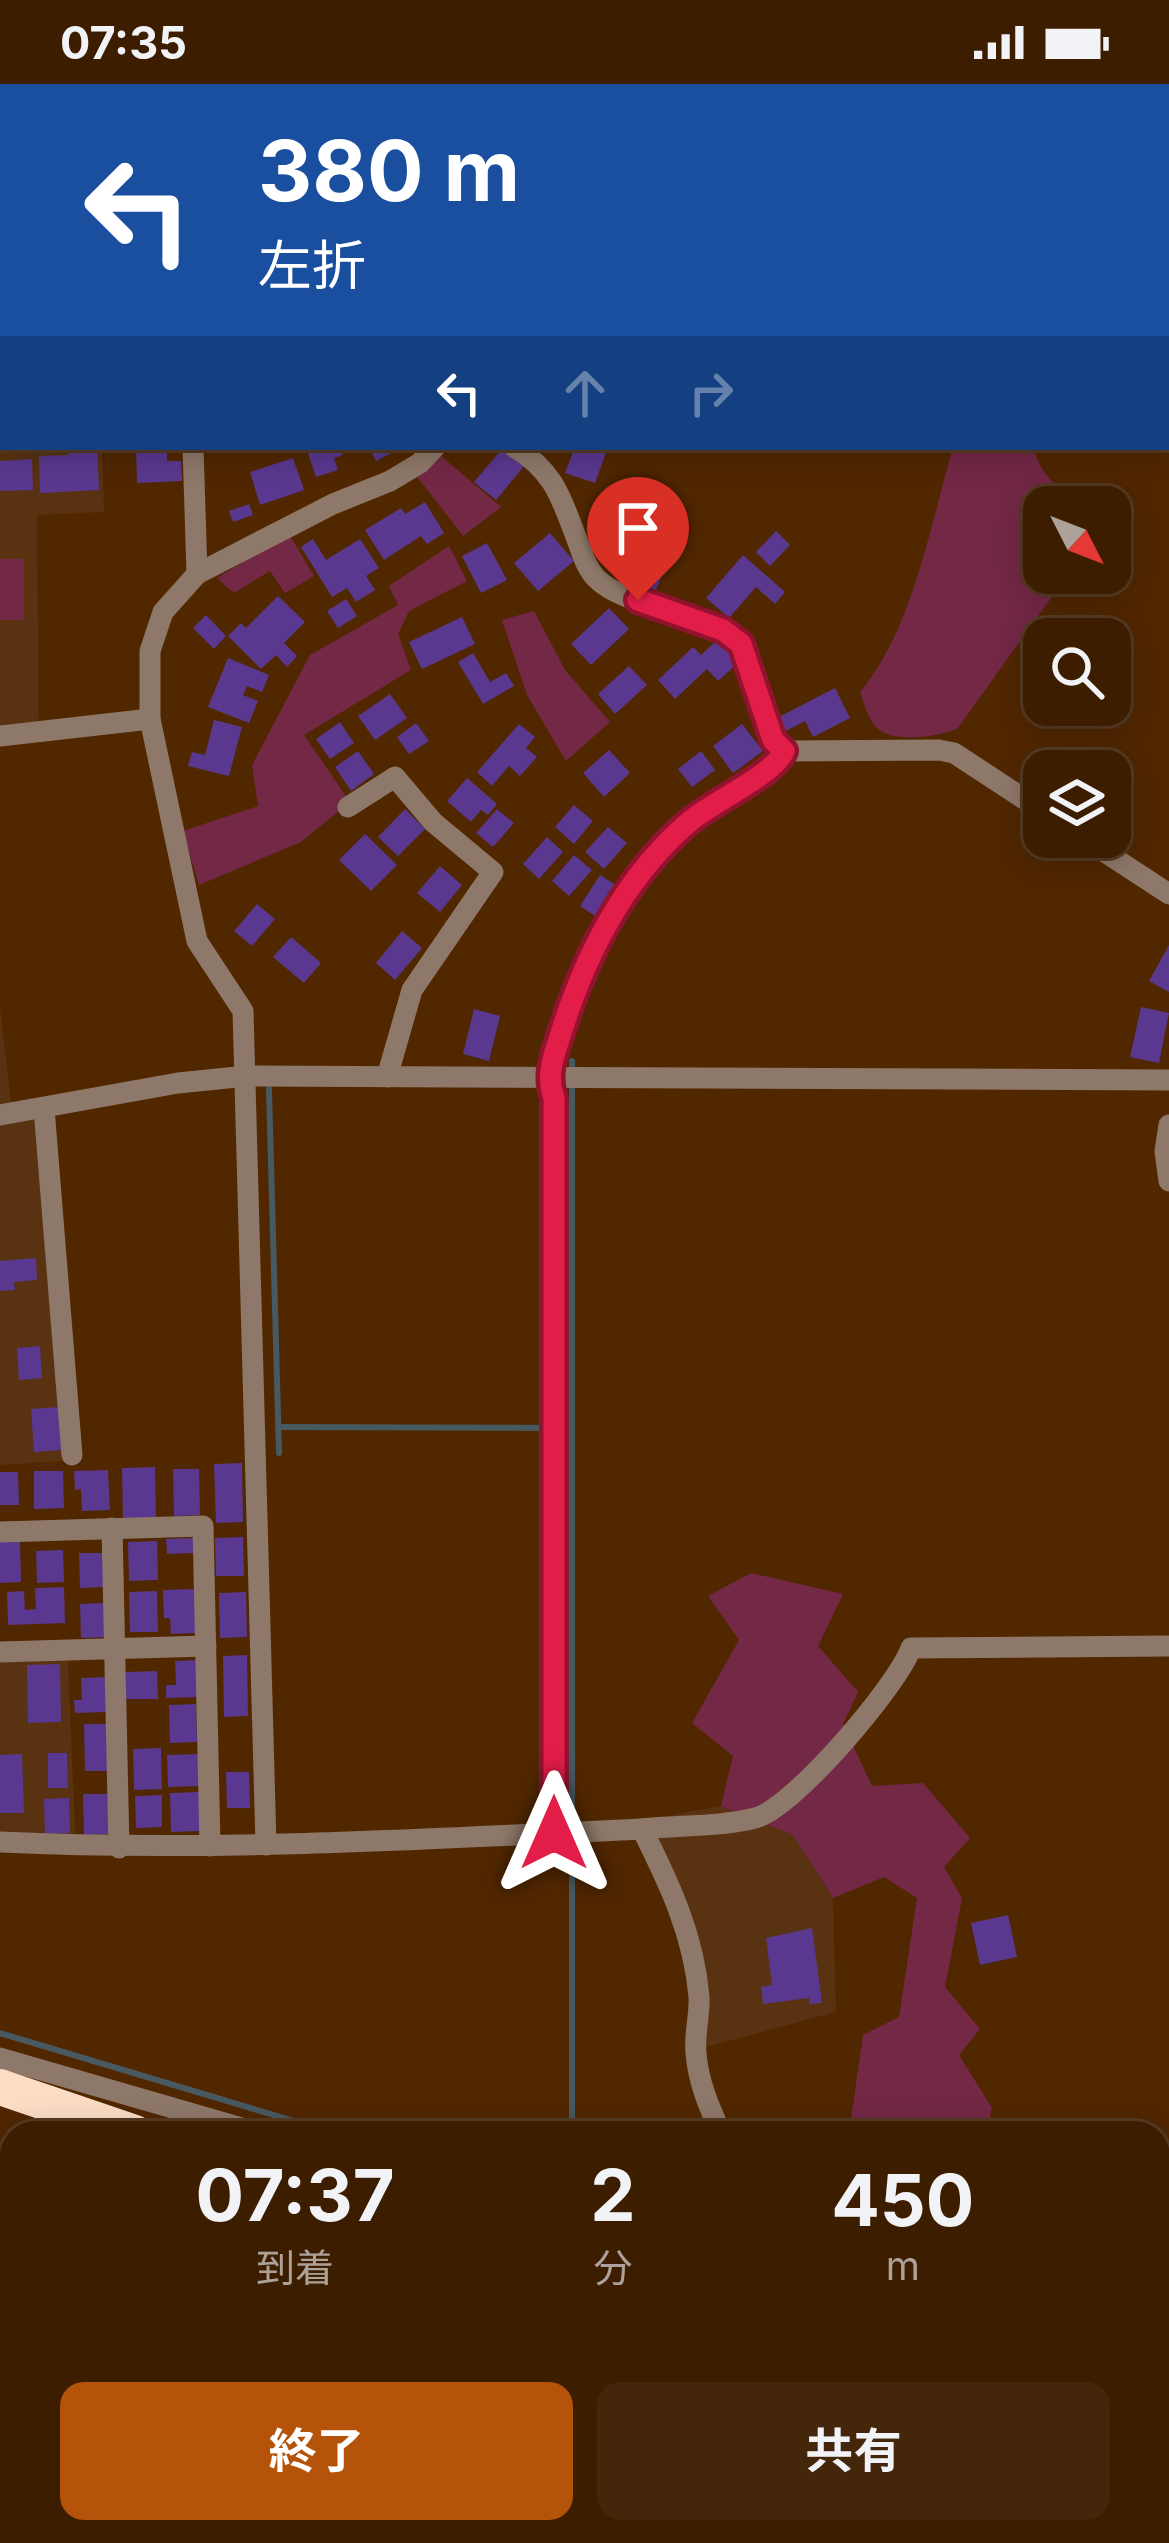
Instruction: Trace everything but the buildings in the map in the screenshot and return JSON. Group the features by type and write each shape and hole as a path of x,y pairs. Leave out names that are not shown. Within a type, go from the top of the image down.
{"highway":[{"path":"3,2081 105,2121"}],"street":[{"path":"193,450 197,574"},
{"path":"266,1845 243,1011 196,941 150,719 150,651 163,612 197,574 333,504 390,481 432,450"},
{"path":"519,450 539,462 552,479 597,579 615,592 723,630 741,644 773,740 784,751 954,753 1023,798"},
{"path":"0,736 150,719"},
{"path":"554,1833 554,1098 565,1079 580,978 623,896 688,822 779,764 784,751"},
{"path":"348,807 395,777 433,822 493,872 412,990 387,1077"},
{"path":"1114,858 1169,894"},
{"path":"0,1115 178,1083 247,1076 1169,1080"},
{"path":"44,1108 72,1455"},
{"path":"1169,1125 1169,1181"},
{"path":"0,1532 203,1526 211,1846"},
{"path":"112,1528 119,1848"},
{"path":"0,1652 206,1646"},
{"path":"0,1842 119,1848 266,1845 589,1832 757,1818 785,1803 877,1702 904,1667 911,1648 1169,1646"},
{"path":"642,1829 676,1898 691,1943 699,2000 695,2050 705,2098 716,2121"},
{"path":"3,2081 200,2121"}],"shaded area":[{"path":"0,450 102,450 104,512 37,515 39,739 0,741"},
{"path":"952,450 1034,450 1058,486 1023,486 1023,594 1054,594 1037,618 1023,618 1023,637 958,728 929,736 895,736 878,729 867,712 860,692 878,667 906,608"},
{"path":"440,455 501,507 463,536 415,474"},
{"path":"289,534 314,576 285,593 270,571 234,593 217,578"},
{"path":"449,546 467,581 409,611 398,634 411,670 304,735 350,802 301,842 199,885 183,831 258,806 252,765 310,655 398,605 389,586"},
{"path":"0,559 24,559 24,620 0,620"},
{"path":"534,611 565,670 610,722 566,761 527,695 502,620"},
{"path":"0,1007 11,1102 49,1097 79,1460 0,1465"},
{"path":"751,1573 843,1594 818,1646 858,1692 843,1724 872,1786 923,1783 970,1838 944,1867 962,1898 945,1987 980,2029 959,2055 992,2108 989,2121 851,2121 863,2035 899,2017 917,1898 884,1877 833,1898 793,1835 721,1806 733,1756 692,1723 739,1640 708,1596"},
{"path":"68,1659 76,1853 0,1850 0,1662"},
{"path":"721,1806 793,1835 833,1898 836,2012 688,2052 692,1995 684,1940 633,1822"}],"waterway":[{"path":"572,1061 572,1825"},
{"path":"269,1089 279,1453"},
{"path":"278,1427 572,1428"},
{"path":"572,1838 572,2121"},
{"path":"0,2033 294,2121"}],"route":[{"path":"554,1833 554,1098 547,1079 573,996 596,941 623,896 688,822 779,764 784,751 773,740 741,644 723,630 638,600"}]}
